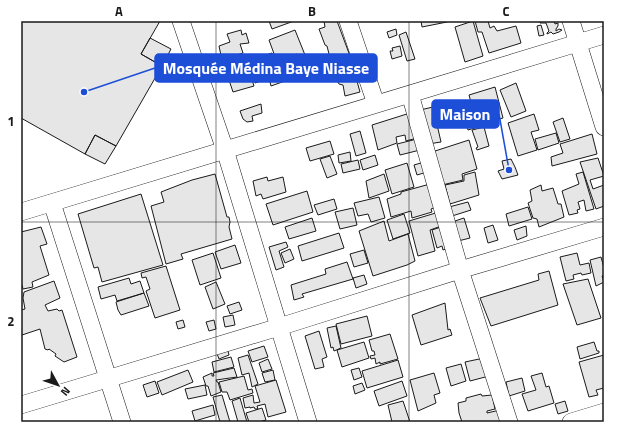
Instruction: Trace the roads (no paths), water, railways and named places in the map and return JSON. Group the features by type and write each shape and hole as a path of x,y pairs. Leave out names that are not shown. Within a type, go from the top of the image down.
{"street":[{"path":"181,21 225,150 308,422"},
{"path":"348,21 376,104"},
{"path":"571,21 604,127"},
{"path":"21,212 604,35"},
{"path":"410,94 460,270 509,422"},
{"path":"52,203 122,422"},
{"path":"21,405 279,327 460,270 604,228"},
{"path":"570,422 604,412"}],"place":[{"name":"Mosquée Médina Baye Niasse","path":"84,92"},
{"name":"Maison","path":"509,170"}]}
